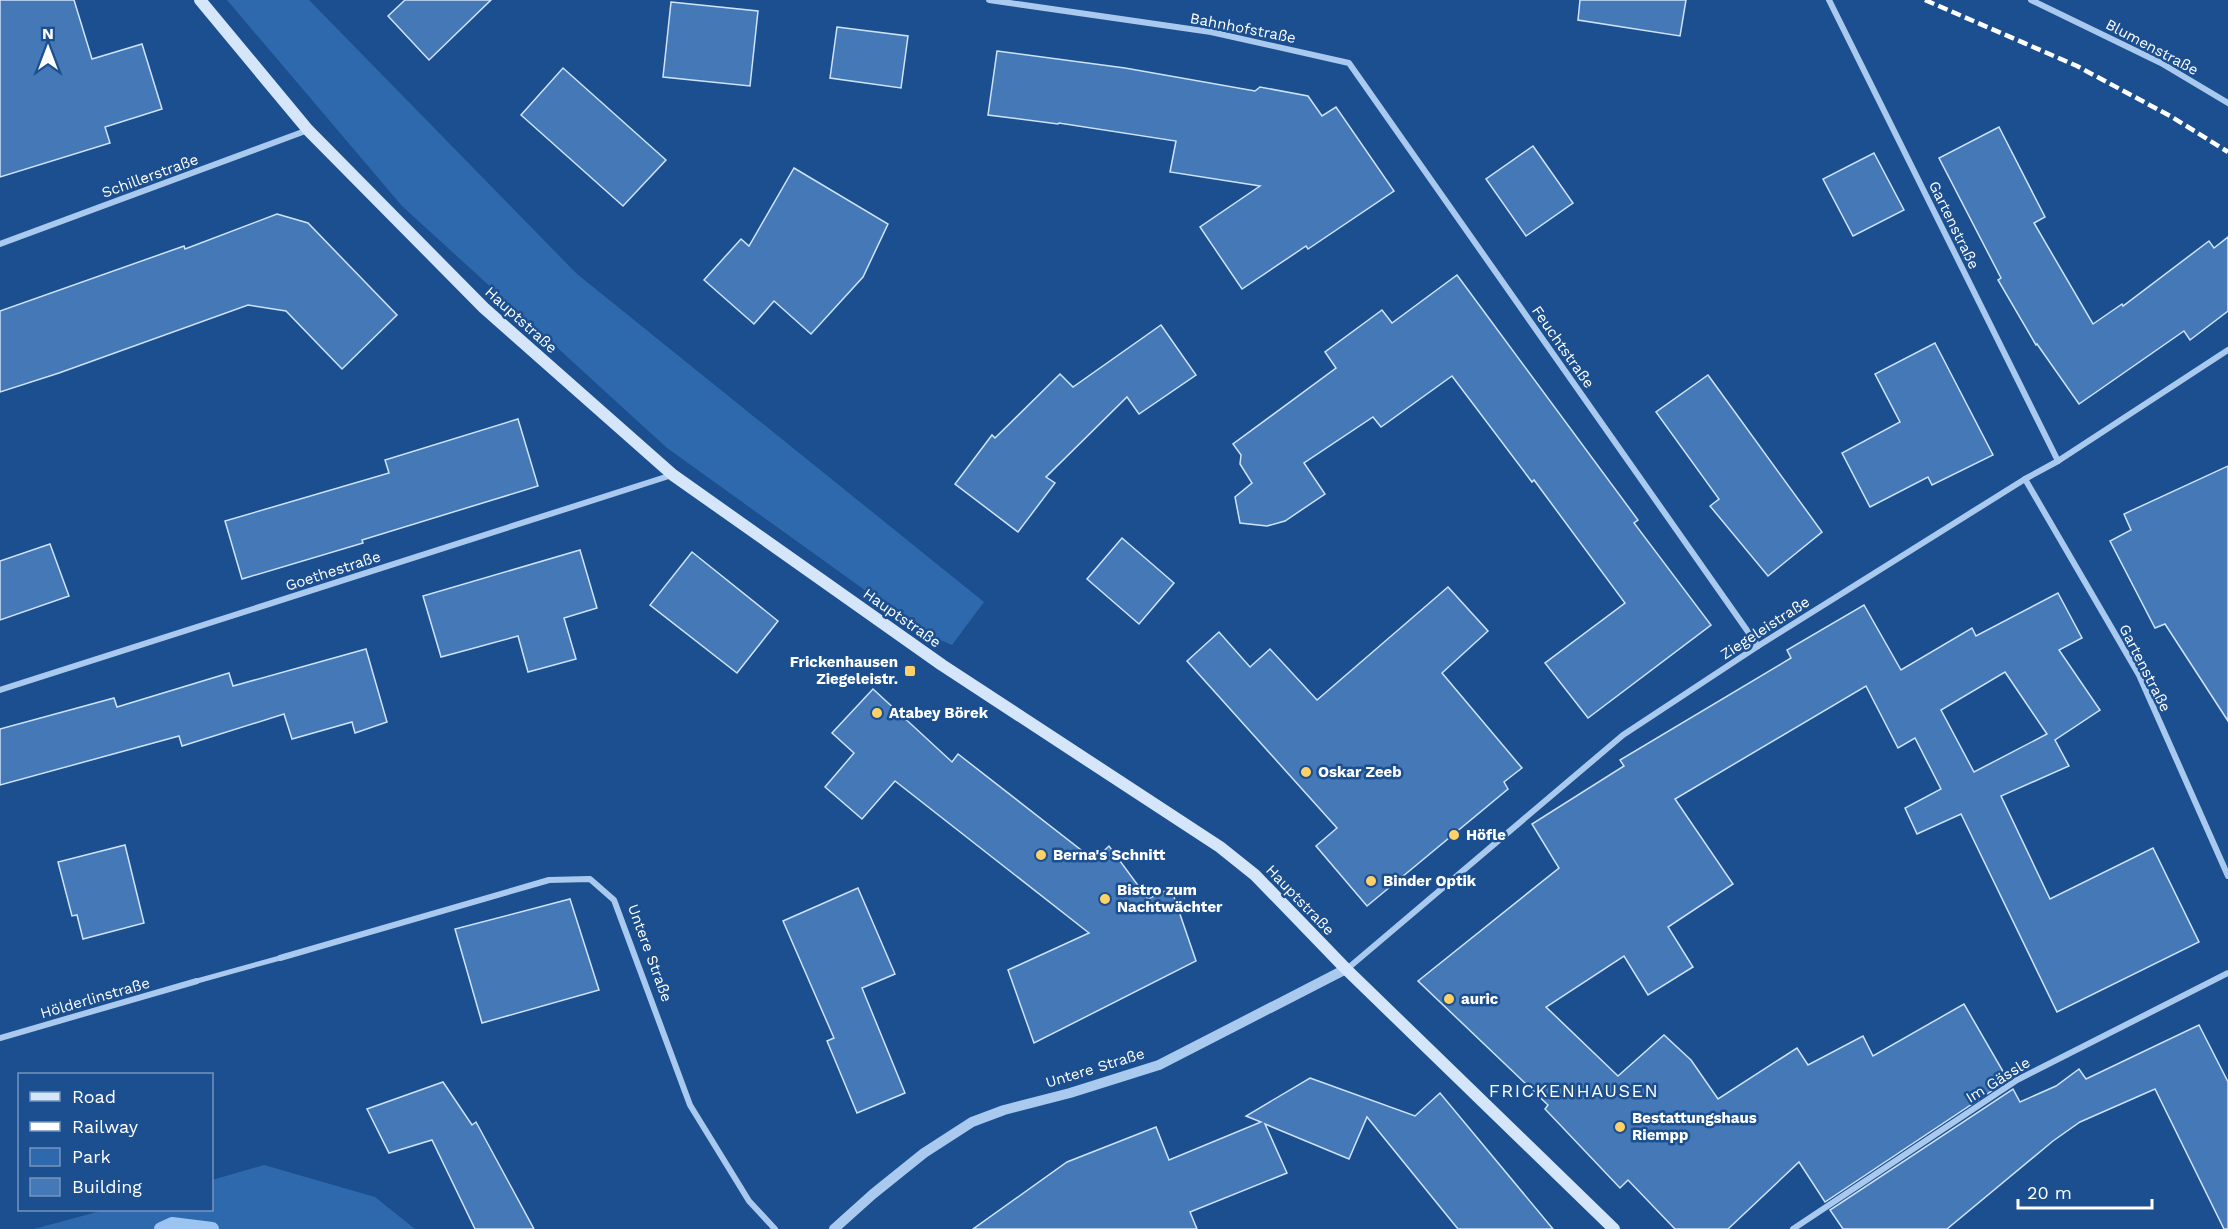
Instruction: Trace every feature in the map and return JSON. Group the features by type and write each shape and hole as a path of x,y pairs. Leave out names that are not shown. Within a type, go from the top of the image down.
{"main road":[{"name":"Hauptstraße","path":"200,0 308,130 484,308 673,475 942,665 1220,847 1256,875 1346,969 1614,1229"}],"street":[{"name":"Bahnhofstraße","path":"989,0 1212,32 1349,63"},
{"name":"Gartenstraße","path":"1829,0 2058,461"},
{"name":"Blumenstraße","path":"2031,0 2161,63 2228,103"},
{"name":"Feuchtstraße","path":"1349,63 1758,646"},
{"name":"Schillerstraße","path":"0,244 308,130"},
{"name":"Ziegeleistraße","path":"1346,969 1623,735 1758,646 2025,479 2058,461 2228,350"},
{"name":"Goethestraße","path":"0,690 673,475"},
{"name":"Gartenstraße","path":"2025,479 2139,675 2228,876"},
{"name":"Untere Straße","path":"280,958 549,880 590,879 614,900 690,1105 749,1201 775,1229"},
{"path":"197,981 280,958"},
{"name":"Untere Straße","path":"834,1229 924,1153 972,1122 1004,1110 1070,1093 1159,1065 1346,969"},
{"name":"Im Gässle","path":"1793,1229 2017,1080 2228,973"},
{"name":"Hölderlinstraße","path":"0,1038 197,981"}],"green space":[{"path":"227,0 309,0 577,274 984,602 952,645 926,634 667,448 402,206"},
{"path":"264,1165 375,1197 415,1229 34,1229 100,1211 213,1211 213,1180"}],"building":[{"path":"0,0 74,0 92,59 142,44 162,109 105,127 110,143 0,177"},
{"path":"405,0 491,0 429,60 388,16"},
{"path":"1580,0 1686,0 1680,36 1578,20"},
{"path":"671,2 758,11 750,86 663,77"},
{"path":"837,27 908,36 901,88 830,78"},
{"path":"997,51 1125,68 1255,91 1260,87 1308,96 1322,116 1336,107 1394,191 1308,249 1306,246 1242,289 1200,227 1260,186 1170,172 1176,141 1059,123 988,115"},
{"path":"563,68 666,160 623,206 521,115"},
{"path":"1999,127 2045,217 2034,223 2093,324 2122,304 2123,306 2209,241 2214,248 2228,237 2228,311 2190,340 2184,331 2079,404 2036,345 1998,280 2001,278 1939,158"},
{"path":"1533,146 1573,203 1526,236 1486,179"},
{"path":"1874,153 1904,210 1853,236 1823,179"},
{"path":"794,168 888,224 863,277 811,334 774,301 754,324 704,280 741,239 749,246"},
{"path":"277,214 308,223 397,315 342,369 286,311 248,305 0,392 0,311 184,246 185,249"},
{"path":"1457,275 1638,520 1634,523 1711,625 1588,718 1545,663 1625,603 1534,480 1532,482 1452,376 1381,427 1373,417 1304,463 1325,494 1285,521 1267,526 1240,523 1235,497 1252,483 1240,464 1241,455 1233,444 1336,368 1325,352 1382,310 1392,323"},
{"path":"1161,325 1196,375 1139,414 1127,397 1046,477 1055,483 1018,532 955,484 992,435 995,438 1060,374 1073,387"},
{"path":"1935,343 1993,455 1932,485 1928,477 1870,507 1842,453 1900,422 1875,374"},
{"path":"1708,375 1822,532 1768,576 1710,506 1719,499 1656,412"},
{"path":"518,419 538,486 362,540 363,543 242,579 225,521 389,473 385,460"},
{"path":"2228,466 2228,721 2165,624 2155,628 2110,541 2131,530 2124,514"},
{"path":"1122,538 1174,583 1139,624 1087,579"},
{"path":"50,544 69,596 0,620 0,561"},
{"path":"580,550 597,608 564,618 576,659 528,672 518,636 441,657 423,596"},
{"path":"692,552 778,621 737,673 650,605"},
{"path":"1448,587 1488,631 1442,673 1522,768 1504,782 1508,789 1367,906 1316,846 1337,828 1187,661 1219,632 1250,667 1270,649 1317,700"},
{"path":"2058,593 2082,638 2059,650 2100,710 2055,740 2069,766 2001,796 2050,899 2153,848 2199,942 2057,1012 1961,814 1917,834 1905,808 1941,789 1915,738 1898,748 1866,686 1675,799 1733,884 1668,927 1693,967 1648,995 1624,956 1546,1007 1618,1076 1664,1035 1691,1060 1718,1099 1797,1048 1808,1065 1863,1036 1873,1056 1964,1004 2008,1080 1825,1202 1799,1162 1728,1229 1675,1229 1628,1180 1620,1188 1545,1109 1548,1105 1418,981 1559,868 1532,824 1624,766 1620,760 1791,658 1787,650 1864,605 1901,670 1972,628 1976,636","holes":["2005,672 2047,734 1974,772 1941,710"]},
{"path":"366,649 387,722 355,733 352,722 292,739 284,714 182,746 179,736 0,785 0,729 114,698 117,707 229,673 233,686"},
{"path":"873,689 952,762 958,754 1094,860 1109,846 1148,899 1171,888 1196,961 1034,1043 1008,970 1089,933 895,781 862,819 825,787 854,753 832,733"},
{"path":"125,845 144,923 83,939 77,915 72,916 58,862"},
{"path":"858,888 895,974 862,988 905,1093 857,1113 827,1041 834,1038 783,921"},
{"path":"570,899 599,990 482,1023 455,929"},
{"path":"2199,1025 2228,1082 2228,1229 2224,1229 2155,1089 2080,1122 2053,1141 1947,1229 1843,1229 1830,1210 2013,1089 2020,1102 2056,1086 2079,1069 2086,1079"},
{"path":"1310,1078 1415,1116 1440,1093 1553,1229 1458,1229 1367,1117 1349,1159 1265,1124 1287,1173 1190,1212 1197,1229 973,1229 1067,1162 1156,1127 1169,1160 1261,1122 1246,1116"},
{"path":"443,1082 472,1125 476,1122 534,1229 475,1229 432,1140 389,1153 367,1109"}],"waterway":[{"path":"161,1229 172,1224 212,1229"}],"railway":[{"path":"1925,0 2077,66 2172,117 2228,152"}],"place":[{"name":"Frickenhausen Ziegeleistr.","path":"910,671"},
{"name":"Atabey Börek","path":"877,713"},
{"name":"Oskar Zeeb","path":"1306,772"},
{"name":"Höfle","path":"1454,835"},
{"name":"Berna's Schnitt","path":"1041,855"},
{"name":"Binder Optik","path":"1371,881"},
{"name":"Bistro zum Nachtwächter","path":"1105,899"},
{"name":"auric","path":"1449,999"},
{"name":"Bestattungshaus Riempp","path":"1620,1127"}],"district":[{"name":"FRICKENHAUSEN","path":"1574,1091"}]}
